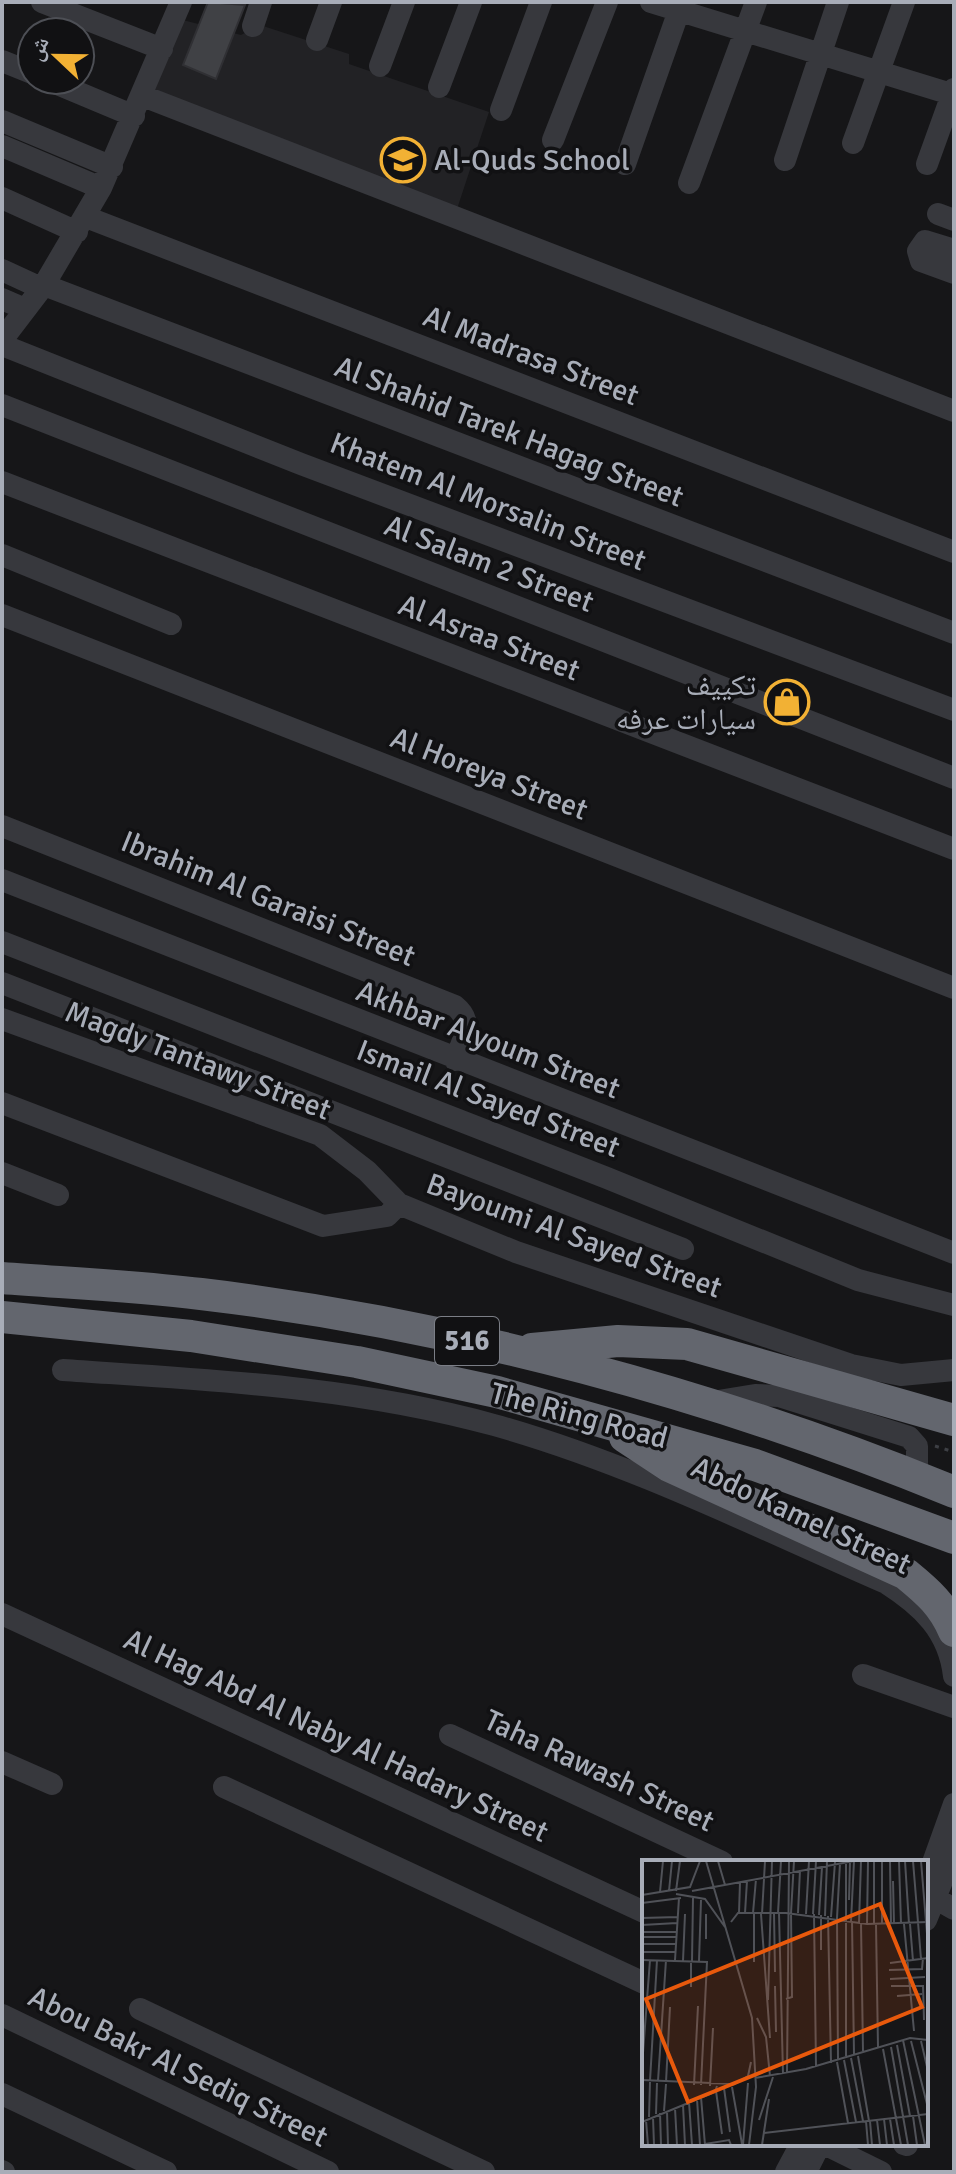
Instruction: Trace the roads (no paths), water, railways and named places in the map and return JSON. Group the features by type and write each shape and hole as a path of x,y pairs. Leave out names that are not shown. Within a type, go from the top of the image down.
{"highway":[{"name":"The Ring Road","path":"2,1278 198,1293 264,1302 510,1351 705,1403 917,1476 954,1492"},
{"name":"The Ring Road","path":"2,1317 191,1336 357,1362 497,1392 755,1465 911,1519 954,1538"},
{"path":"510,1351 618,1341 687,1344 954,1420"},
{"path":"604,1420 669,1466 906,1574 932,1595 946,1612 954,1631"}],"street":[{"path":"42,2 162,49"},
{"path":"2,343 43,286 101,188 181,2"},
{"path":"253,26 261,2"},
{"path":"317,40 331,2"},
{"path":"380,66 404,2"},
{"path":"439,87 471,2"},
{"path":"501,110 541,2"},
{"path":"553,140 607,2"},
{"path":"651,2 681,6 745,31 953,93 927,164"},
{"path":"689,183 756,2"},
{"path":"785,160 838,2"},
{"path":"853,143 904,2"},
{"path":"625,164 681,6"},
{"path":"96,94 138,106 954,411"},
{"path":"2,121 112,167"},
{"path":"2,146 101,188"},
{"name":"Al Madrasa Street","path":"2,198 82,224 954,552"},
{"path":"954,250 925,241 918,251 921,261 954,273"},
{"name":"Al Shahid Tarek Hagag Street","path":"2,270 954,633"},
{"path":"2,299 25,309"},
{"name":"Khatem Al Morsalin Street","path":"2,343 301,464 954,710"},
{"name":"Al Salam 2 Street","path":"2,405 954,778"},
{"name":"Al Asraa Street","path":"2,482 954,849"},
{"path":"2,555 171,624"},
{"name":"Al Horeya Street","path":"2,615 954,988"},
{"name":"Ibrahim Al Garaisi Street","path":"2,826 455,1006 464,1013 468,1025 455,1060"},
{"name":"Akhbar Alyoum Street","path":"2,880 954,1253"},
{"name":"Ismail Al Sayed Street","path":"2,942 607,1178 858,1280 954,1305"},
{"path":"2,983 683,1249"},
{"name":"Magdy Tantawy Street","path":"2,1019 320,1135 367,1171 399,1204"},
{"name":"Bayoumi Al Sayed Street","path":"2,1103 323,1226 387,1216 399,1204 516,1252 851,1365 901,1375 954,1370"},
{"path":"2,1173 58,1195"},
{"name":"Abdo Kamel Street","path":"63,1370 312,1389 433,1410 551,1442 608,1462 886,1583 909,1598 941,1630 949,1647 954,1676"},
{"name":"Al Hag Abd Al Naby Al Hadary Street","path":"2,1614 642,1911"},
{"path":"863,1675 954,1707"},
{"name":"Taha Rawash Street","path":"450,1735 718,1860"},
{"path":"2,1762 52,1784"},
{"path":"224,1787 642,1982"},
{"path":"936,1895 954,1804"},
{"path":"928,1915 954,1852"},
{"path":"140,2009 484,2172"},
{"name":"Abou Bakr Al Sediq Street","path":"2,2015 328,2172"},
{"path":"2,2094 166,2172"},
{"path":"786,2172 800,2146"},
{"path":"806,2172 821,2146"},
{"path":"826,2146 881,2172"}],"place":[{"name":"Al-Quds School","path":"403,160"},
{"name":"تكييف سيارات عرفه","path":"787,702"}]}
